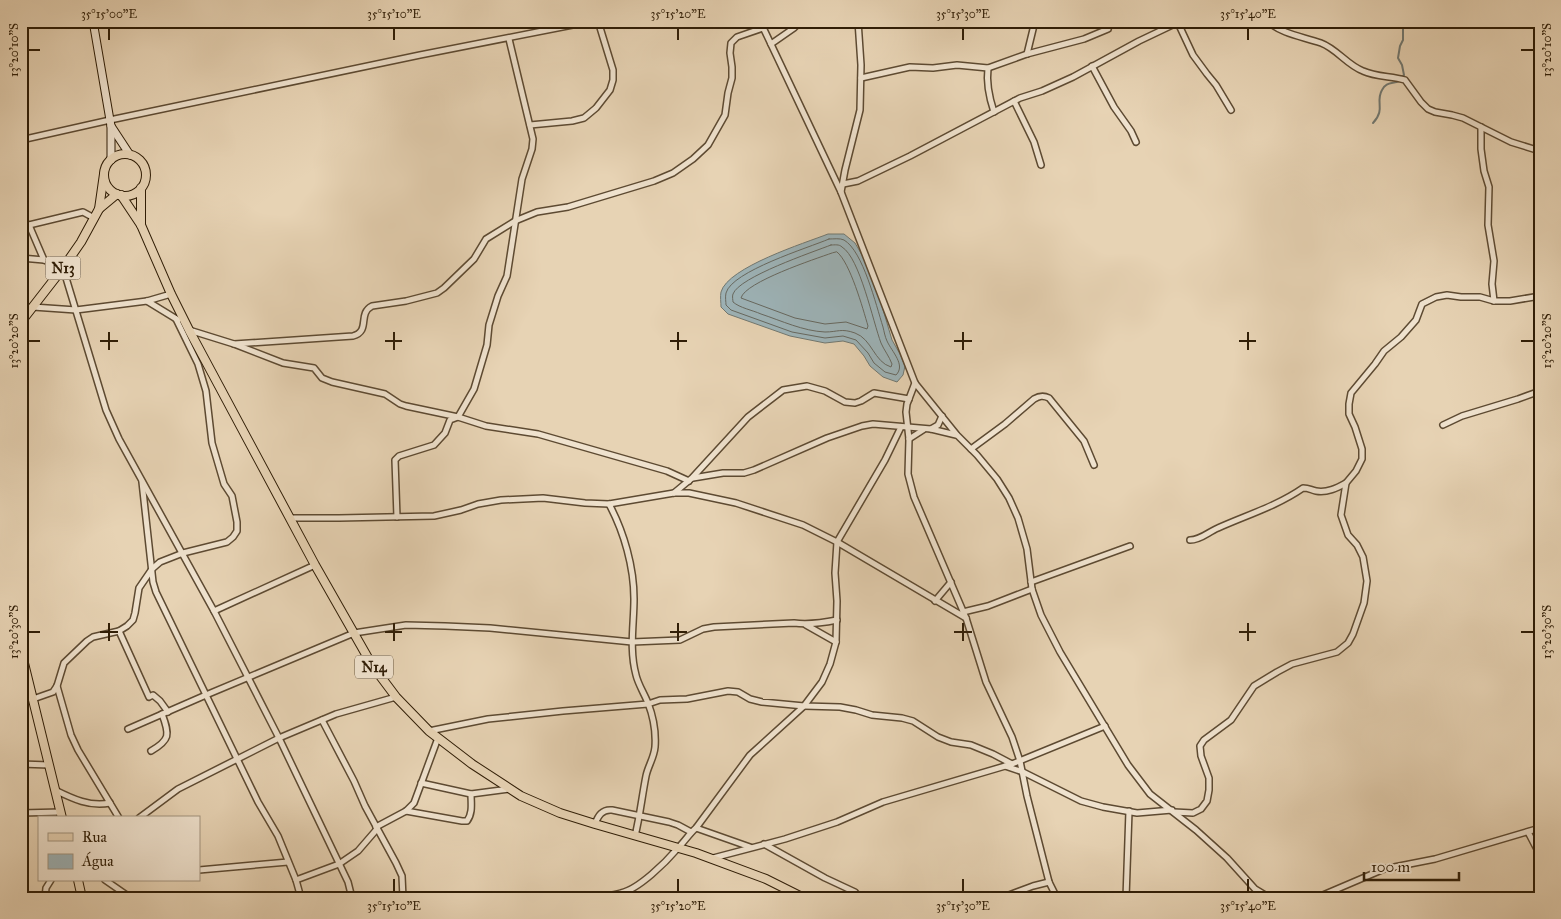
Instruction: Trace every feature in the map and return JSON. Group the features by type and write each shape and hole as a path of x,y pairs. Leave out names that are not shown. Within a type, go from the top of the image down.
{"main road":[{"path":"93,21 110,123 111,160"},
{"path":"110,123 130,155"},
{"path":"120,155 130,155 138,158 146,172 145,181 141,188 128,195 119,194 107,186 104,174 105,168 111,160 120,155"},
{"name":"N13","path":"21,322 81,242 99,209 104,174"},
{"name":"N14","path":"141,188 141,226"},
{"name":"N14","path":"119,194 141,226 187,327 315,565 354,633 372,664 396,697 429,731 472,764 521,796 560,813 712,859 766,879 804,898"},
{"name":"N13","path":"99,209 119,194"},
{"path":"21,651 62,815"},
{"path":"78,882 82,898"}],"street":[{"path":"21,140 110,123 416,56 593,21"},
{"path":"530,125 584,118 596,108 610,90 613,70 598,21"},
{"path":"760,21 842,192 915,383 957,435 997,479 1009,498 1018,518 1027,549 1032,589 1041,616 1060,652 1128,765 1150,794 1173,811 1227,858 1255,888 1270,898"},
{"path":"771,44 801,21"},
{"path":"842,192 845,170 860,110 862,78 858,21"},
{"path":"1027,54 1035,21"},
{"path":"1267,21 1281,31 1321,43 1331,48 1351,65 1362,71 1405,80 1428,109 1463,118 1511,142 1540,151"},
{"path":"843,184 858,181 1014,101 1073,77 1139,41 1180,22 1193,56 1216,85 1231,110"},
{"path":"234,344 360,334 363,330 366,311 369,308 437,293 474,258 486,239 515,221 538,212 568,207 654,181 673,173 693,159 708,145 725,115 732,78 731,43 737,37 763,28"},
{"path":"862,78 910,67 933,68 957,65 988,68 1027,54 1084,39 1108,29"},
{"path":"397,518 395,460 399,456 434,446 445,433 450,420 458,417 474,389 486,345 489,325 498,296 507,276 522,179 532,150 533,139 509,38"},
{"path":"1092,66 1114,107 1131,130 1136,142"},
{"path":"988,68 989,96 994,112"},
{"path":"1014,101 1034,142 1041,165"},
{"path":"1481,127 1481,149 1484,171 1489,187 1488,225 1494,261 1492,284 1494,301"},
{"path":"21,224 29,224 83,212 94,218"},
{"path":"29,224 44,260"},
{"path":"21,258 44,260 63,268 106,410 119,439 183,553 279,738 348,882 352,898"},
{"path":"33,307 76,310 147,301 171,294"},
{"path":"1190,540 1204,536 1216,528 1261,511 1304,488 1316,491 1333,490 1346,483 1356,471 1362,458 1362,449 1349,414 1351,392 1384,351 1416,320 1422,304 1436,297 1447,295 1480,297 1494,301 1510,301 1540,296"},
{"path":"147,301 187,327 283,363 314,368 322,378 332,382 385,394 406,406 458,417 486,426 538,434 691,479 723,473 744,473 754,470 827,438 873,424 931,429 957,435"},
{"path":"33,699 53,692 57,686 64,663 87,641 119,631 133,620 139,588 152,569 160,562 183,553 227,542 237,531 232,496 224,484 212,443 206,391 198,364 176,319"},
{"path":"915,383 906,412 908,474 914,497 964,612 986,682 1012,737 1023,772 1027,796 1049,882 1056,898"},
{"path":"674,493 691,479 748,417 783,390 806,386 825,391 845,402 855,403 874,393 909,399"},
{"path":"1443,425 1462,416 1540,391"},
{"path":"971,449 1038,396 1044,396 1049,398 1084,441 1094,464"},
{"path":"931,429 938,425 942,416"},
{"path":"570,898 619,894 640,884 696,828 750,755 804,706 822,682 830,664 836,642 835,573 837,542 885,460 901,427"},
{"path":"908,439 923,429"},
{"path":"142,479 153,582 159,599 258,802 278,836 296,880 301,898"},
{"path":"1005,766 1023,772 1081,801 1103,807 1137,812 1193,812 1200,809 1207,801 1209,778 1200,756 1200,746 1204,740 1232,720 1254,686 1292,664 1337,652 1348,643 1353,634 1364,603 1367,581 1363,558 1357,545 1348,535 1341,515 1346,483"},
{"path":"290,518 434,516 501,500 543,498 585,504 609,504 674,493 690,493 736,502 803,525 837,542 966,618"},
{"path":"609,504 615,515 631,570 634,597 632,642 636,676 648,704 655,734 655,748 646,775 635,836"},
{"path":"1031,582 1130,546"},
{"path":"214,611 315,565"},
{"path":"936,601 951,582"},
{"path":"964,612 988,606 1032,589"},
{"path":"128,729 354,633 406,625 490,628 632,642 680,640 702,629 714,627 806,624 837,620"},
{"path":"806,624 836,642"},
{"path":"119,631 149,697 153,695 160,701 165,713 167,734 164,743 151,751"},
{"path":"57,686 71,735 78,750 118,816"},
{"path":"429,731 488,719 563,710 648,704 660,700 687,699 728,690 762,702 840,708 872,715 913,720 938,737 993,754 1012,764"},
{"path":"142,816 178,789 279,738 336,714 396,697"},
{"path":"322,720 402,876 404,898"},
{"path":"712,859 837,822 883,802 1012,764 1105,726"},
{"path":"296,880 339,864 358,850 377,828 406,811 414,803 438,738"},
{"path":"21,764 49,765"},
{"path":"421,783 471,794 510,788"},
{"path":"55,790 91,804 110,803"},
{"path":"406,811 468,821 472,808 471,794"},
{"path":"596,824 598,816 607,809 669,822 691,832"},
{"path":"1126,898 1129,811"},
{"path":"21,814 62,815"},
{"path":"696,828 751,848"},
{"path":"1316,898 1384,869 1434,859 1540,828"},
{"path":"1528,832 1540,855"},
{"path":"764,844 830,881 855,892 860,898"},
{"path":"200,870 288,862"},
{"path":"45,898 46,888 50,882"},
{"path":"108,882 131,898"},
{"path":"1001,898 1049,882"}],"water":[{"path":"828,234 844,234 855,243 865,260 879,296 892,340 905,366 903,375 897,382 883,377 870,366 854,344 843,341 825,343 790,336 728,314 721,307 721,292 737,274 768,257"}],"waterway":[{"path":"1373,123 1379,114 1379,98 1384,87 1387,84 1399,81 1404,75 1398,58 1403,40 1403,21"}]}
